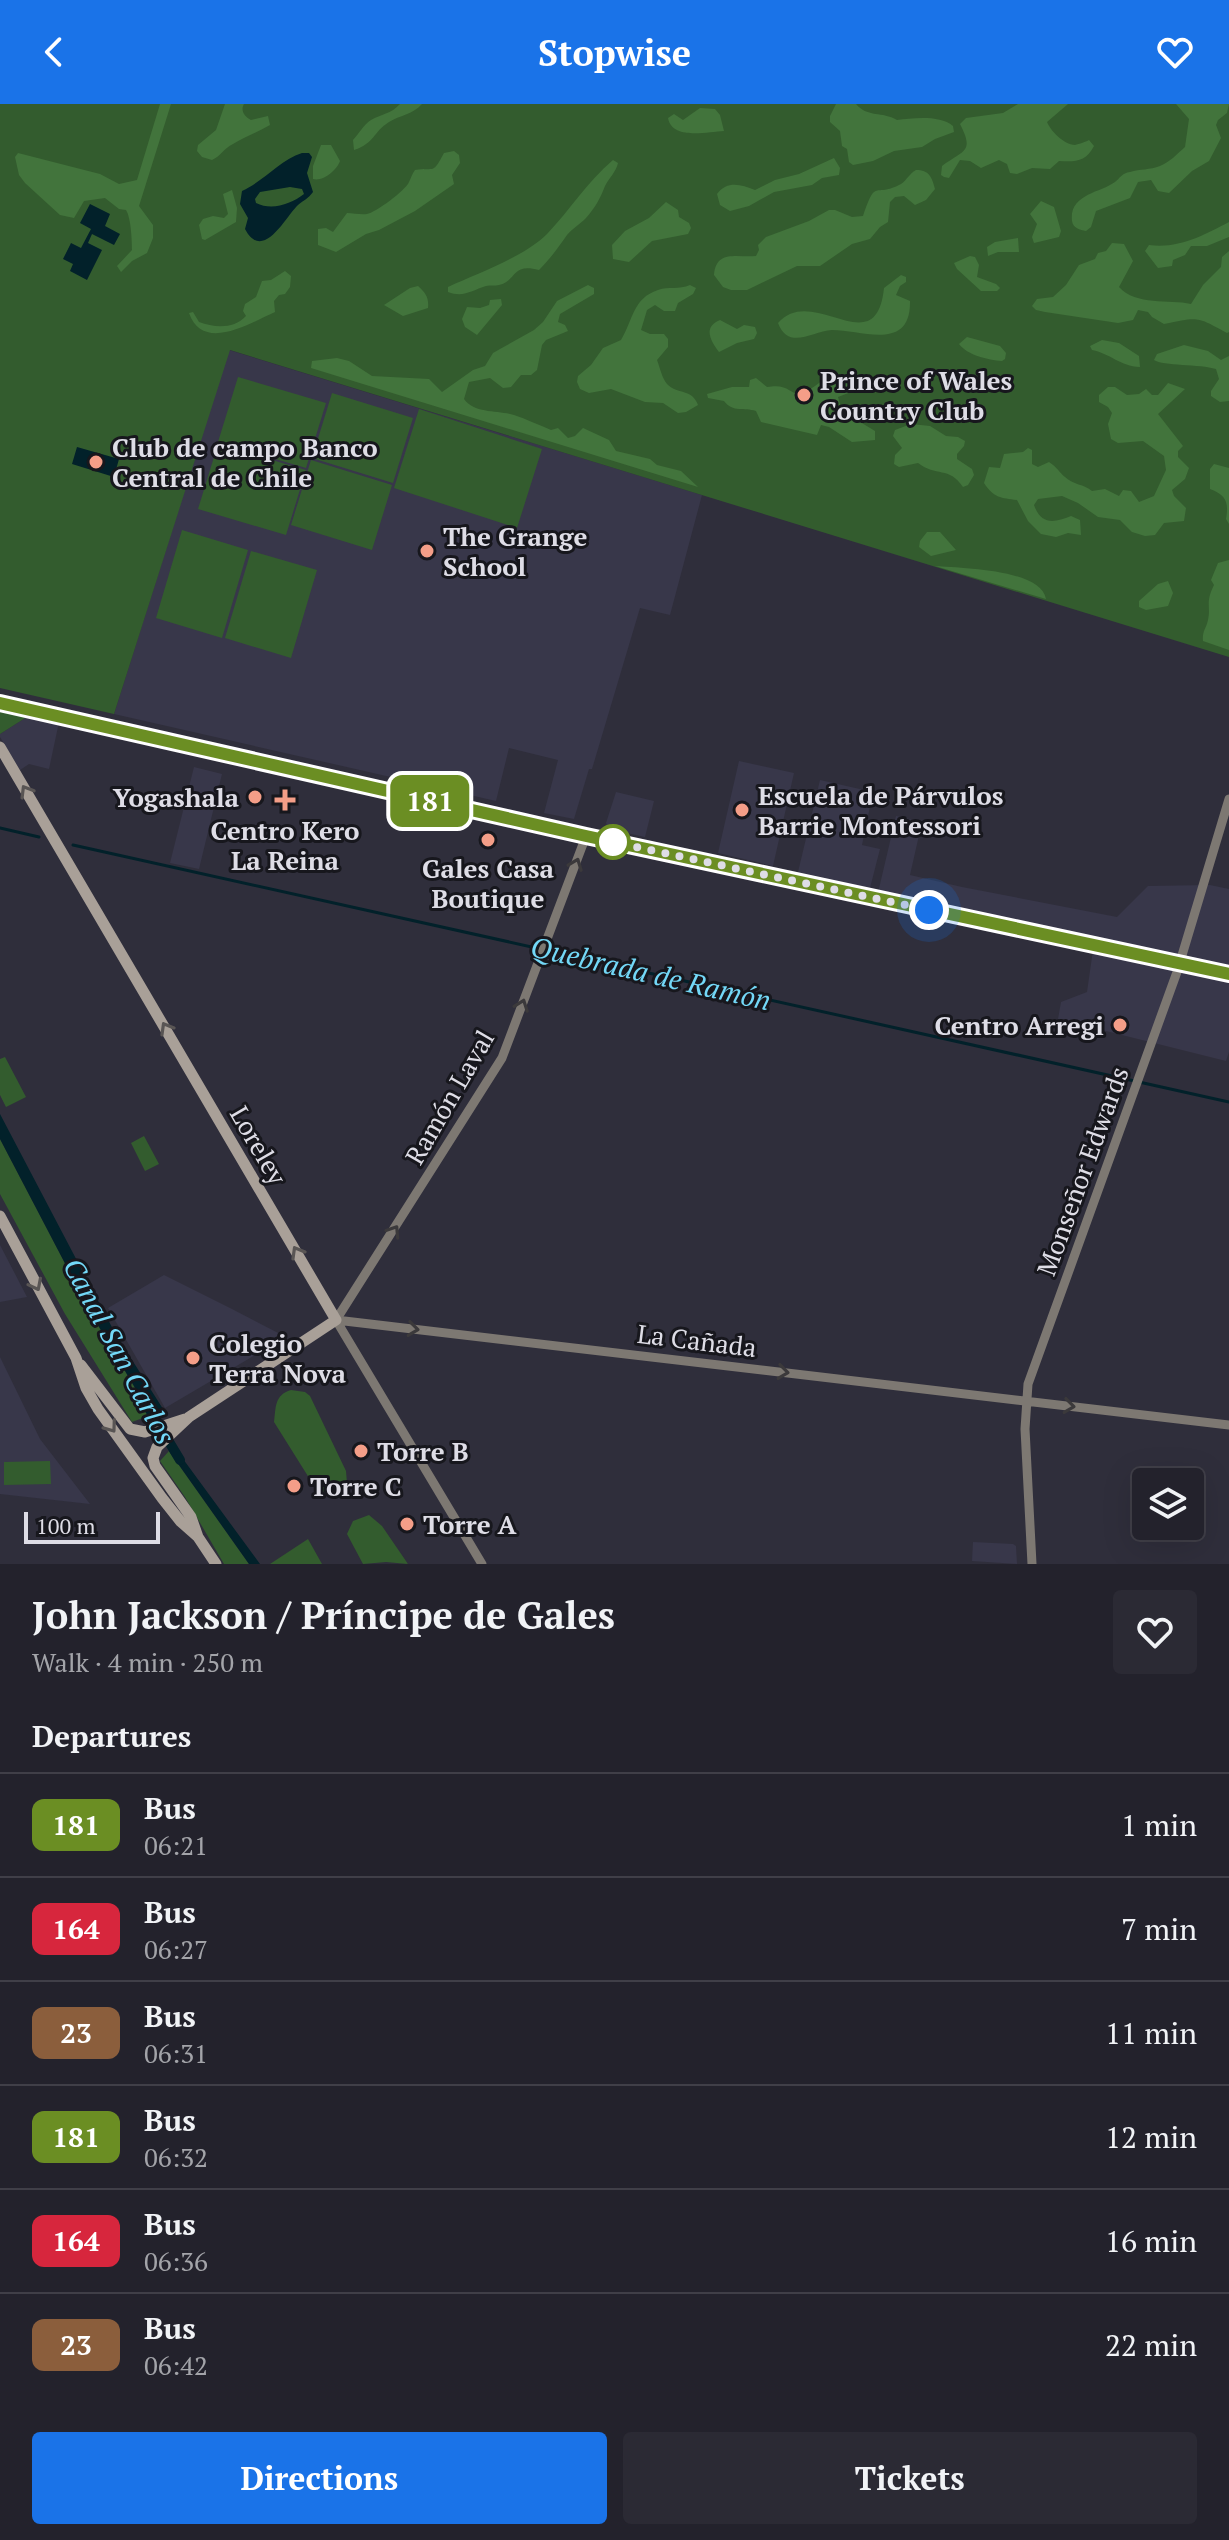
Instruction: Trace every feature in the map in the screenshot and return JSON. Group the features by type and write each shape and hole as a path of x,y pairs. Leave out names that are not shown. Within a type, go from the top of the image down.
{"main road":[{"path":"0,703 586,836 1229,974"},
{"name":"Loreley","path":"0,747 336,1320"},
{"path":"0,1216 76,1358 125,1426 140,1433 170,1429"},
{"path":"198,1537 191,1517 154,1462 155,1450 170,1429 336,1320"},
{"path":"76,1358 86,1388 106,1421 175,1515 198,1537 216,1564"}],"street":[{"name":"Monseñor Edwards","path":"1032,1564 1025,1401 1028,1384 1179,964 1229,799"},
{"name":"Ramón Laval","path":"336,1320 502,1058 586,836"},
{"name":"La Cañada","path":"336,1320 1229,1425"},
{"name":"Loreley","path":"336,1320 482,1564"}],"shaded area":[{"name":"The Grange School","path":"229,350 702,495 670,615 640,608 574,819 544,813 558,760 509,748 496,801 114,714"},
{"path":"30,715 59,722 49,769 29,764 20,770 0,737 0,734"},
{"path":"739,761 794,773 773,866 718,853"},
{"path":"194,767 222,774 199,869 170,863"},
{"path":"820,780 873,792 862,845 880,849 870,888 798,872"},
{"path":"616,792 654,801 645,837 608,829 606,823"},
{"path":"896,816 922,822 910,875 962,887 1117,917 1148,886 1210,885 1229,889 1229,1052 1226,1061 1058,1019 1061,1002 1087,992 1094,943 877,897"},
{"path":"0,1245 27,1297 0,1302"},
{"name":"Colegio Terra Nova","path":"164,1275 286,1337 165,1408 108,1308"},
{"path":"0,1357 40,1439 90,1504 0,1494"},
{"path":"973,1542 1013,1544 1016,1546 1017,1564 972,1561"}],"green space":[{"name":"Prince of Wales Country Club","path":"0,104 1229,104 1229,657 230,350 114,714 0,688"},
{"path":"160,104 171,104 139,206 153,225 153,238 147,253 121,272 117,266 132,250 126,210 119,209 105,198 84,201 74,218 60,215 25,183 19,175 15,157 18,153 100,174 119,184 137,180"},
{"path":"225,104 244,104 243,111 247,117 251,120 268,116 270,125 230,146 212,160 202,157 197,151 198,145 216,130"},
{"path":"400,104 422,104 389,122 366,144 354,150 353,140 366,124"},
{"path":"836,104 856,104 870,113 897,120 941,120 953,126 954,132 922,147 894,151 873,161 853,165 849,162 847,149 842,146 840,131 830,122"},
{"path":"1018,104 1068,104 1047,122 1066,143 1075,145 1089,140 1094,146 1080,160 1059,161 1050,169 1032,168 1017,174 1010,173 1007,164 999,160 981,168 970,161 960,160 949,178 941,175 942,166 966,146 960,124 966,118 1003,113"},
{"path":"1176,104 1229,104 1227,113 1216,125 1221,138 1209,161 1192,171 1169,193 1158,191 1151,180 1138,182 1130,198 1096,211 1091,227 1086,231 1075,227 1072,212 1080,200 1109,186 1125,173 1164,164 1185,147 1189,119"},
{"path":"700,108 715,109 724,131 691,133 671,125 668,118 674,114 683,120"},
{"path":"321,145 331,145 340,161 329,174 313,179 313,166"},
{"path":"454,151 459,155 460,163 452,175 454,184 415,211 336,252 318,245 318,229 326,228 333,232 347,213 367,214 377,210 402,190 415,170 433,169 444,153"},
{"path":"834,158 840,168 839,175 822,178 812,185 774,192 749,206 730,211 720,205 717,194 730,185 755,190"},
{"path":"613,160 618,163 617,166 595,206 539,270 519,270 505,283 468,293 448,292 448,287 500,264 547,234"},
{"path":"916,170 927,173 934,185 935,189 926,200 915,205 904,196 895,197 890,202 888,222 870,239 852,244 820,266 797,266 747,290 723,287 714,275 723,258 756,256 758,245 766,237 829,210 852,217 863,216 874,192 901,184"},
{"path":"232,190 237,208 236,222 202,239 199,225 203,219 213,216 224,218 228,214 223,194"},
{"path":"1041,201 1054,207 1061,231 1059,237 1034,243 1032,237 1037,224 1030,214"},
{"path":"666,202 689,223 691,228 688,234 652,241 629,262 613,259 612,245 625,231 649,218"},
{"path":"1229,222 1229,237 1207,246 1191,246 1185,255 1173,260 1172,266 1158,268 1145,251 1149,245 1171,245 1191,240"},
{"path":"1018,238 1019,252 998,252 988,256 987,247 995,242"},
{"path":"1112,243 1124,244 1133,261 1119,287 1126,293 1143,299 1191,304 1203,285 1221,267 1222,257 1229,251 1229,332 1197,320 1164,324 1148,312 1138,310 1133,320 1118,323 1045,312 1032,306 1037,299 1053,297 1066,285 1079,265 1095,259"},
{"path":"975,257 979,265 977,277 996,284 1000,288 997,291 981,291 957,269 954,263"},
{"path":"285,271 291,276 290,287 274,301 275,312 240,328 228,332 205,331 196,325 189,313 193,312 199,322 211,325 236,323 246,316 243,311 245,304 256,297 262,281 271,280"},
{"path":"901,275 906,277 906,282 896,295 910,301 908,317 894,333 883,335 832,330 795,338 788,336 778,323 792,313 808,311 856,322 869,320 879,310 884,288"},
{"path":"588,285 594,288 594,294 560,314 558,322 565,325 568,331 546,340 542,345 537,370 531,375 521,375 511,387 503,388 490,378 469,382 464,399 480,409 514,415 551,430 558,428 568,438 583,428 609,440 616,451 681,471 698,487 311,368 312,361 337,358 349,361 372,376 429,379 442,392 473,370 485,366 493,353 534,330 557,301"},
{"path":"690,285 696,288 693,294 678,303 675,311 664,311 655,305 647,310 641,330 664,334 668,339 668,347 657,360 664,379 671,387 692,396 698,405 678,413 663,403 645,402 611,389 589,393 580,389 578,376 603,348 621,340 643,298 658,290"},
{"path":"418,286 426,296 428,308 403,316 384,305 410,288"},
{"path":"501,299 502,305 477,335 465,327 462,319 467,307 480,308 489,305 490,300"},
{"path":"720,320 737,329 744,325 755,327 757,333 754,339 719,352 710,330"},
{"path":"967,337 1000,346 1006,353 1005,359 990,359 967,351 959,344"},
{"path":"1102,340 1119,343 1139,356 1140,367 1092,350 1090,346"},
{"path":"1184,345 1208,351 1221,360 1229,356 1229,401 1220,402 1211,396 1219,379 1216,369 1154,360 1157,354"},
{"path":"238,377 326,403 306,468 218,442"},
{"path":"756,378 767,387 784,387 797,393 823,380 853,382 851,392 838,397 842,411 875,431 875,440 852,442 821,425 817,435 761,422 756,411 735,408 724,401 708,398 707,394 732,387 749,387 750,380"},
{"path":"1168,383 1185,389 1158,414 1183,446 1178,451 1178,457 1189,468 1185,479 1172,490 1186,508 1184,521 1164,523 1155,535 1145,536 1132,532 1120,520 1098,517 1062,496 1038,499 1034,505 1044,519 1054,521 1071,516 1080,520 1081,535 1068,533 1056,537 1041,534 1028,521 1017,500 998,496 984,483 989,467 1000,468 1004,454 1023,452 1028,448 1032,450 1032,464 1038,467 1049,462 1068,480 1092,491 1105,489 1119,496 1123,490 1131,491 1139,502 1154,496 1166,470 1164,456 1143,441 1118,443 1111,439 1108,424 1112,413 1099,402 1099,395 1108,387 1115,387 1127,395 1139,394 1146,389 1152,395 1158,395"},
{"path":"332,393 413,418 393,483 312,458"},
{"path":"419,409 542,449 517,528 394,488"},
{"path":"911,424 930,426 946,436 965,441 957,459 972,469 974,475 968,485 963,487 953,476 918,463 899,467 894,464 895,455 902,448 893,436 895,430"},
{"path":"218,444 306,470 286,535 198,509"},
{"path":"311,460 392,485 372,550 291,525"},
{"path":"1214,464 1229,468 1229,524 1225,500 1210,489 1210,469"},
{"path":"182,530 248,550 222,638 156,618"},
{"path":"927,532 940,532 956,550 931,556 919,547"},
{"path":"251,551 317,570 291,658 225,638"},
{"path":"1229,560 1229,650 1203,641 1203,638 1214,585 1211,580 1218,563"},
{"path":"935,566 980,569 1015,576 1041,589 1046,599"},
{"path":"1168,581 1173,593 1168,606 1146,610 1139,607 1139,601 1158,584"},
{"path":"0,705 30,715 0,734"},
{"path":"5,1057 26,1097 6,1107 0,1095 0,1059"},
{"path":"144,1136 159,1164 145,1171 131,1143"},
{"path":"0,1139 92,1315 151,1415 132,1422 65,1314 0,1194"},
{"path":"291,1390 310,1396 346,1471 347,1483 337,1490 325,1492 316,1489 274,1422 281,1395"},
{"path":"169,1451 249,1564 224,1564 160,1461"},
{"path":"50,1461 51,1484 4,1485 4,1462"},
{"path":"369,1515 382,1526 408,1564 363,1564 347,1534 353,1521"},
{"path":"308,1539 322,1564 270,1564"}],"water":[{"path":"309,153 312,157 307,173 313,192 274,234 259,241 252,238 245,229 248,218 240,204 242,191 294,156","holes":["290,187 302,189 304,194 281,205 256,203 260,192"]},
{"path":"90,204 110,214 105,226 120,234 114,245 92,234 88,243 102,250 87,280 70,271 73,264 63,259 71,243 81,248 91,229 80,223"},
{"name":"Club de campo Banco Central de Chile","path":"77,447 119,459 114,477 72,464"},
{"path":"0,1114 115,1333 163,1409 151,1415 92,1315 0,1139"},
{"path":"175,1448 260,1564 249,1564 169,1451"}],"waterway":[{"name":"Quebrada de Ramón","path":"0,828 39,837"},
{"name":"Quebrada de Ramón","path":"73,845 1229,1102"},
{"name":"Canal San Carlos","path":"147,1405 180,1460"}],"bus line":[{"name":"181","path":"0,703 586,836 1229,974"}],"place":[{"name":"Prince of Wales Country Club","path":"804,395"},
{"name":"Club de campo Banco Central de Chile","path":"96,462"},
{"name":"The Grange School","path":"427,551"},
{"name":"Yogashala","path":"255,797"},
{"name":"Centro Kero La Reina","path":"285,800"},
{"name":"Escuela de Párvulos Barrie Montessori","path":"742,810"},
{"name":"Gales Casa Boutique","path":"488,840"},
{"name":"Centro Arregi","path":"1120,1025"},
{"name":"Colegio Terra Nova","path":"193,1358"},
{"name":"Torre B","path":"361,1451"},
{"name":"Torre C","path":"294,1486"},
{"name":"Torre A","path":"407,1524"}],"route":[{"path":"613,842 604,840 929,910"}]}
